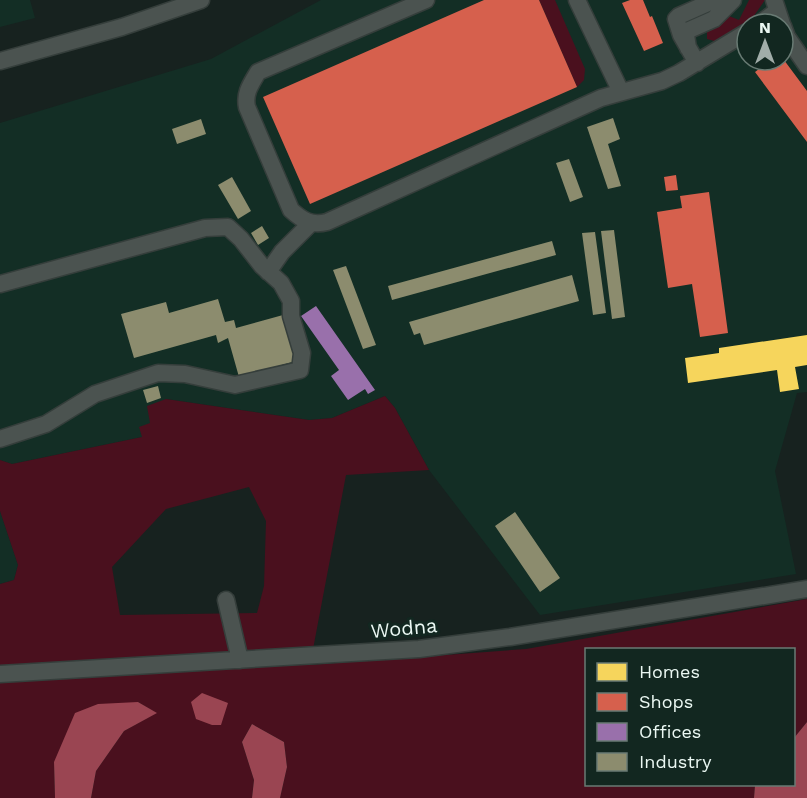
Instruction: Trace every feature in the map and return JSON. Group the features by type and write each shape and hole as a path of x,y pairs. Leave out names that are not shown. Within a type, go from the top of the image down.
{"street":[{"path":"0,62 122,27 201,0"},
{"path":"426,0 258,72 248,88 245,98 247,107 291,210 302,220 317,225 327,222 601,98 662,81 693,56 735,37"},
{"path":"577,0 621,92"},
{"path":"690,0 673,8 672,13 693,56"},
{"path":"676,23 679,16 715,0"},
{"path":"693,56 686,35 688,30 714,19 733,0"},
{"path":"795,48 807,66"},
{"path":"268,272 282,252 311,223"},
{"path":"0,284 205,228 228,227 268,272 281,283 291,301 291,316 302,353 300,370 235,384 185,374 158,373 95,394 46,424 0,439"},
{"name":"Wodna","path":"0,674 419,649 807,589"},
{"path":"226,600 240,660"}],"shaded area":[{"path":"0,0 30,0 35,18 0,27"},
{"path":"321,0 807,0 807,392 797,393 775,471 796,574 540,615 429,470 395,408 385,396 332,418 309,420 166,399 142,437 12,464 0,460 0,123 211,59"},
{"path":"539,0 555,0 585,69 584,80 577,87"},
{"path":"749,0 765,0 757,12 743,12"},
{"path":"729,16 735,18 735,32 718,42 707,39 707,31 722,23"},
{"path":"385,396 395,408 429,470 346,475 310,665 526,649 807,599 807,722 795,737 795,648 585,648 585,786 755,786 754,798 280,798 287,767 284,742 252,724 242,742 254,780 252,798 91,798 96,771 124,731 156,713 138,702 54,762 55,798 0,798 0,584 14,580 18,565 0,511 0,460 12,464 142,437 139,427 150,423 147,406 166,399 309,420 332,418","holes":["249,487 266,521 264,586 257,613 120,615 112,567 166,509"]},
{"path":"0,511 18,565 14,580 0,584"},
{"path":"202,693 228,703 221,725 212,725 196,719 191,702"},
{"path":"138,702 157,713 124,731 96,771 91,798 55,798 54,762 75,713 98,704"},
{"path":"807,722 807,798 754,798 755,786 795,786 795,737"},
{"path":"252,724 284,742 287,767 280,798 252,798 254,780 242,742"}],"building: Homes":[{"path":"807,335 807,365 795,367 799,389 780,392 777,370 688,383 685,358 719,353 719,348"}],"building: Shops":[{"path":"484,0 539,0 577,87 310,204 263,97"},
{"path":"630,0 643,0 663,43 644,51 622,3"},
{"path":"755,72 793,72 807,91 807,142"},
{"path":"676,175 678,190 666,191 664,177"},
{"path":"709,192 728,333 700,337 692,284 668,288 657,212 682,208 680,196"}],"building: Offices":[{"path":"316,306 375,390 368,394 365,389 348,400 331,376 339,370 301,316"}],"building: Industry":[{"path":"613,118 620,139 608,144 621,186 608,189 587,127"},
{"path":"201,119 206,134 177,144 172,129"},
{"path":"569,159 583,197 570,202 556,163"},
{"path":"232,177 251,211 238,219 218,185"},
{"path":"262,226 269,238 258,245 251,233"},
{"path":"614,230 625,317 612,319 601,231"},
{"path":"595,232 606,313 593,315 582,233"},
{"path":"552,241 556,255 392,300 388,286"},
{"path":"346,266 376,345 363,349 333,270"},
{"path":"572,275 579,301 424,345 420,333 414,335 409,322"},
{"path":"218,299 225,322 234,320 236,328 283,315 296,361 239,377 228,338 218,343 216,335 134,358 121,314 166,302 169,313"},
{"path":"158,386 161,398 147,403 143,390"},
{"path":"515,512 560,578 540,592 495,526"}]}
